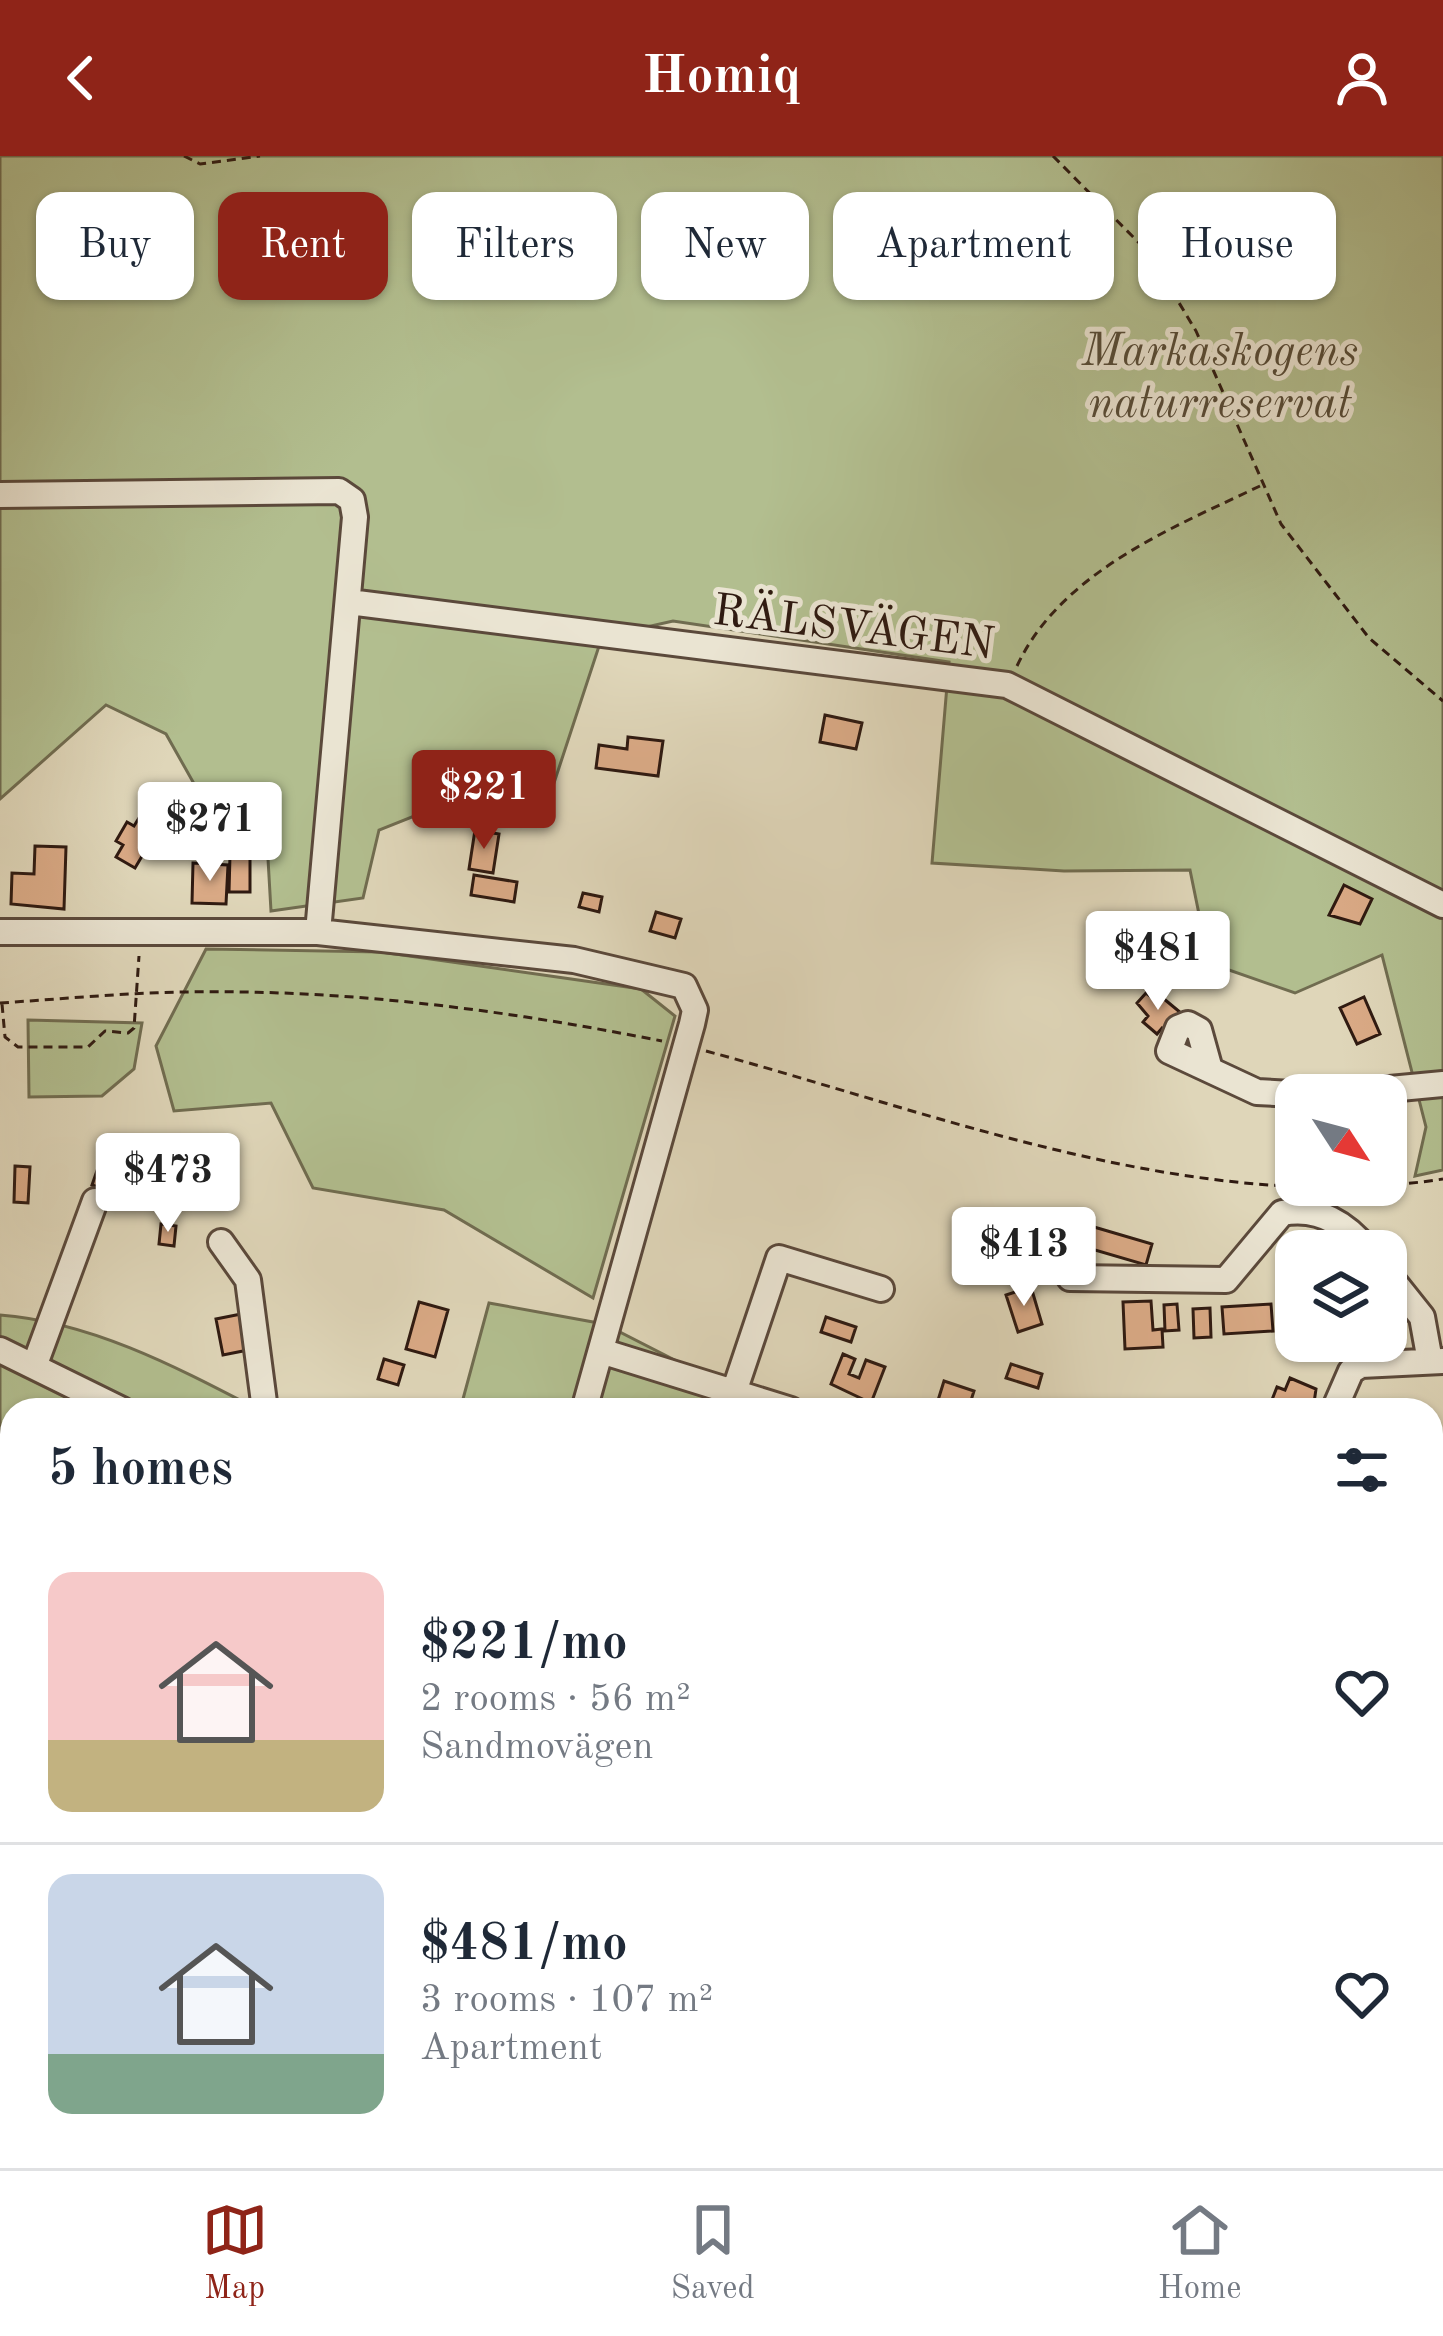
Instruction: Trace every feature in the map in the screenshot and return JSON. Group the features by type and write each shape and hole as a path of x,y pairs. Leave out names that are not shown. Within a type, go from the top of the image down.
{"street":[{"path":"0,495 339,491 352,500 356,517 318,932"},
{"name":"RÄLSVÄGEN","path":"349,602 1007,685 1443,905"},
{"path":"0,932 318,932 506,951 674,980 684,986 695,1010 587,1398"},
{"path":"1209,1066 1226,1082 1275,1094"},
{"path":"1407,1087 1443,1084"},
{"path":"35,1364 95,1201"},
{"path":"1070,1278 1226,1280 1282,1214 1295,1210 1328,1217 1350,1230"},
{"path":"221,1242 248,1280 263,1398"},
{"path":"734,1392 774,1261 779,1258 881,1289"},
{"path":"1339,1398 1351,1371 1361,1365 1437,1361 1422,1317 1407,1298"},
{"path":"0,1350 99,1398"},
{"path":"601,1351 753,1398"}],"path":[{"path":"184,156 200,164 260,156"},
{"path":"1053,156 1149,253 1196,331 1280,524 1333,596 1408,674 1443,701"},
{"path":"1007,685 1021,657 1070,597 1142,542 1262,485"},
{"path":"133,930 138,995 134,1028 119,1034 105,1031 88,1047 9,1043 1,1003 138,995 251,993 394,1000 555,1020 686,1046 1174,1174 1315,1189 1443,1179"}],"green space":[{"name":"Markaskogens naturreservat","path":"0,156 1443,156 1443,1170 1415,1176 1426,1127 1382,955 1295,993 1209,963 1190,870 1064,871 932,863 949,662 673,621 602,637 553,786 462,797 379,830 363,898 271,911 264,789 197,789 166,734 106,705 0,799"},
{"path":"206,949 381,952 641,989 675,1016 593,1298 444,1210 313,1188 271,1103 174,1111 156,1046"},
{"path":"28,1020 142,1023 134,1069 102,1096 29,1097"},
{"path":"489,1303 604,1324 700,1373 706,1398 463,1398"},
{"path":"0,1315 101,1337 235,1398 0,1398"}],"building":[{"path":"825,715 862,723 856,749 820,742"},
{"path":"628,737 663,741 658,776 596,768 599,745 627,749"},
{"path":"142,813 161,824 135,868 116,857 123,845 116,841 127,822 134,826"},
{"path":"475,830 499,834 493,873 469,869"},
{"path":"35,846 66,847 64,909 11,904 12,873 34,874"},
{"path":"230,855 250,856 250,892 229,892"},
{"path":"193,863 228,865 226,904 192,903"},
{"path":"474,875 517,882 514,902 471,895"},
{"path":"1344,885 1372,899 1360,924 1329,915"},
{"path":"583,893 602,897 599,912 579,907"},
{"path":"656,912 681,919 675,938 650,931"},
{"path":"1100,953 1114,964 1105,977 1090,966"},
{"path":"1146,993 1154,999 1158,994 1181,1013 1166,1031 1162,1028 1157,1034 1143,1022 1148,1016 1137,1003"},
{"path":"1364,997 1380,1034 1357,1044 1340,1008"},
{"path":"99,1165 124,1174 117,1193 92,1185"},
{"path":"15,1166 30,1167 28,1203 14,1202"},
{"path":"179,1170 207,1175 203,1195 175,1191"},
{"path":"161,1224 176,1226 174,1246 159,1244"},
{"path":"993,1227 1041,1235 1037,1262 988,1254"},
{"path":"1094,1227 1152,1244 1146,1265 1088,1248"},
{"path":"1031,1287 1042,1324 1018,1332 1006,1295"},
{"path":"1151,1301 1153,1330 1162,1329 1163,1347 1125,1349 1123,1302"},
{"path":"419,1302 448,1310 435,1357 406,1349"},
{"path":"1177,1304 1179,1330 1165,1331 1164,1305"},
{"path":"1271,1304 1273,1331 1224,1334 1222,1307"},
{"path":"1210,1308 1211,1337 1194,1338 1193,1309"},
{"path":"241,1314 248,1350 223,1355 216,1319"},
{"path":"826,1317 856,1327 851,1342 821,1332"},
{"path":"843,1354 855,1359 849,1374 859,1378 866,1360 885,1367 873,1398 860,1398 831,1384"},
{"path":"384,1359 404,1365 398,1385 378,1379"},
{"path":"1011,1364 1042,1374 1038,1388 1006,1378"},
{"path":"1290,1378 1316,1389 1315,1398 1273,1398 1277,1387 1285,1390"},
{"path":"944,1381 974,1391 972,1398 939,1398"}]}
